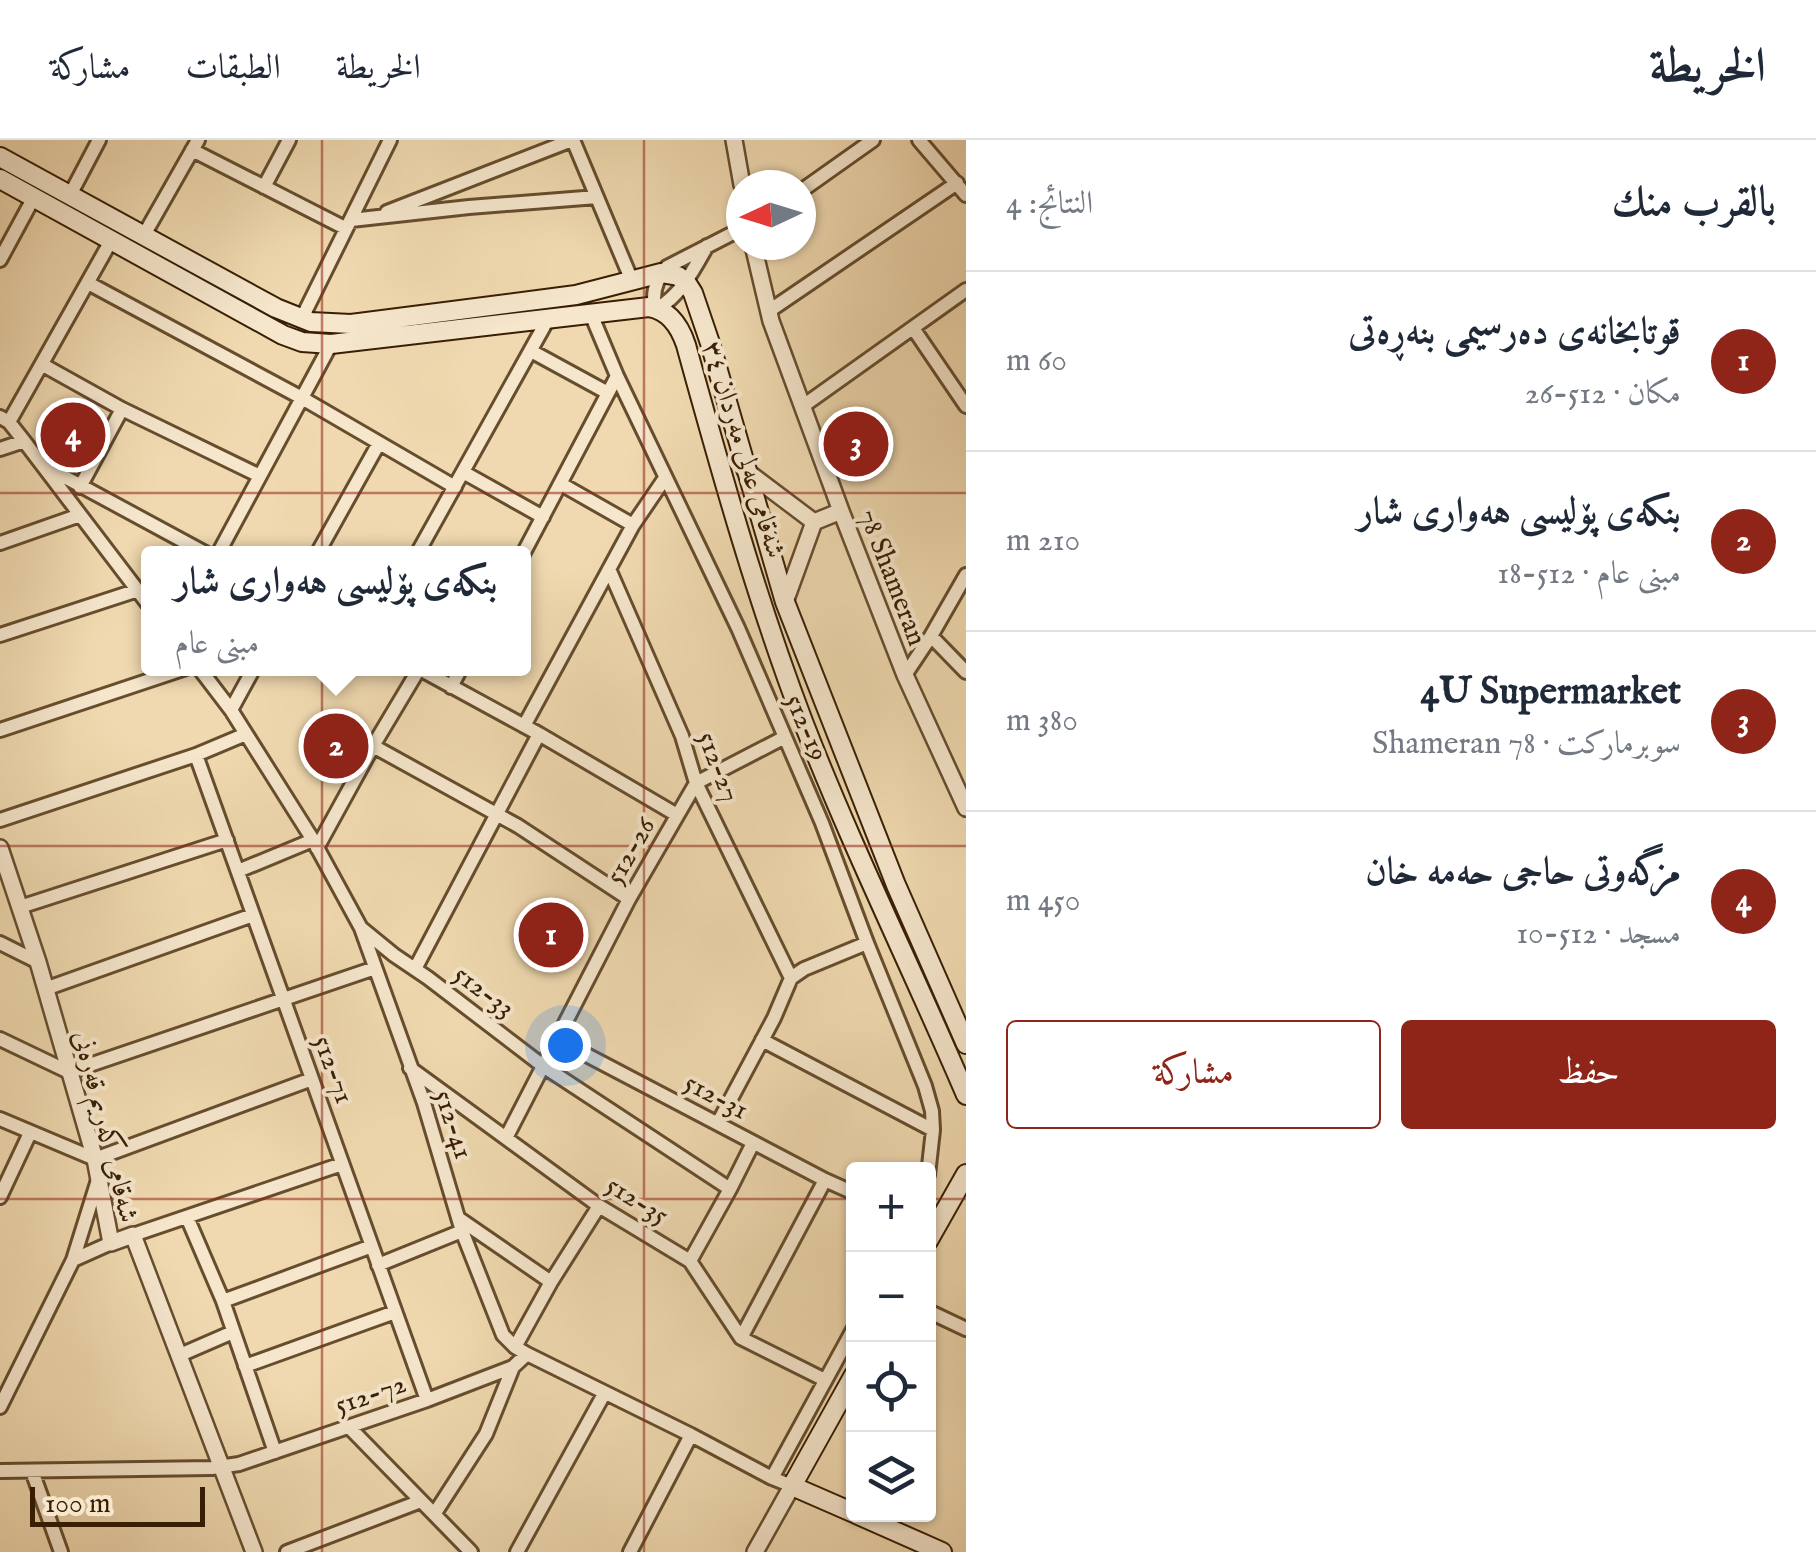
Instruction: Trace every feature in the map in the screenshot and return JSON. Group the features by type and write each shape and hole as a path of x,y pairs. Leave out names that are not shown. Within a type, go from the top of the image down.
{"main road":[{"path":"0,157 276,308 301,320 322,324 351,324 576,295 660,273 678,276 686,282"},
{"path":"0,178 302,342 331,344 656,308"},
{"name":"شەقامی عەلی مەردان ٣٤","path":"686,282 710,344 784,602 896,885 966,1044"},
{"path":"576,295 584,315"},
{"name":"شەقامی عەلی مەردان ٣٤","path":"656,308 677,326 686,345 768,621 804,722 838,808 966,1095"},
{"path":"936,1227 966,1174"},
{"path":"846,1390 792,1486 846,1510"},
{"path":"873,1522 942,1552"}],"street":[{"path":"70,195 99,140"},
{"path":"264,187 288,140"},
{"path":"301,320 390,140"},
{"path":"144,236 195,145 264,187 348,224 573,140 632,281"},
{"path":"734,140 739,170"},
{"path":"816,180 873,140"},
{"path":"769,311 962,189 919,140"},
{"path":"462,183 469,206"},
{"path":"0,260 34,196"},
{"path":"375,216 597,197"},
{"path":"708,246 686,282 656,308 654,296 660,273 677,260 726,237"},
{"path":"112,239 43,364 4,419 141,594"},
{"name":"78 Shameran","path":"757,260 769,311 841,510 905,675 965,804"},
{"path":"88,283 302,398 455,487"},
{"path":"803,406 966,290"},
{"name":"512-19","path":"584,315 738,628 822,823 925,1086 934,1130 930,1162"},
{"path":"422,546 548,319"},
{"path":"913,328 966,406"},
{"path":"222,546 331,344"},
{"path":"532,351 608,392"},
{"path":"43,364 122,410 260,476"},
{"path":"527,546 617,376"},
{"path":"80,486 122,410"},
{"path":"0,449 24,441"},
{"path":"321,546 378,443"},
{"path":"41,464 192,546"},
{"path":"745,470 814,522"},
{"path":"463,472 543,517"},
{"path":"524,726 633,525 665,478"},
{"path":"561,484 633,525"},
{"path":"784,602 814,522 841,510"},
{"path":"0,544 80,515"},
{"name":"512-27","path":"610,569 682,736 696,783 790,978"},
{"path":"905,675 966,575"},
{"path":"0,635 138,590"},
{"path":"930,636 966,672"},
{"path":"0,730 162,676"},
{"name":"512-41","path":"205,676 246,734 361,928 424,1103 460,1224 503,1335 521,1351"},
{"path":"231,710 250,676"},
{"path":"238,870 314,844 415,676"},
{"path":"431,676 678,815"},
{"path":"451,687 457,676"},
{"path":"0,820 196,755 246,734"},
{"path":"415,969 539,734"},
{"path":"696,783 785,737"},
{"path":"373,746 496,814 630,899"},
{"name":"512-71","path":"196,755 427,1400"},
{"name":"512-26","path":"506,1138 630,899 696,783"},
{"path":"20,907 226,840"},
{"name":"شەقامی کەریم قەرەنی","path":"0,848 70,1072 94,1159 111,1243 133,1235 254,1552"},
{"path":"46,988 254,915"},
{"name":"512-33","path":"361,928 544,1066 730,1189"},
{"path":"0,943 38,962"},
{"path":"718,1123 790,978 866,943"},
{"path":"0,1040 70,1072 375,968"},
{"name":"512-31","path":"558,1040 846,1189"},
{"path":"762,1040 934,1130"},
{"name":"512-35","path":"410,1068 600,1206 690,1261 741,1338 825,1380"},
{"path":"0,1119 94,1159 312,1079"},
{"path":"0,1197 30,1133"},
{"path":"690,1261 753,1142"},
{"path":"133,1235 342,1164"},
{"path":"0,1407 6,1379 73,1260 98,1180"},
{"path":"741,1338 825,1180"},
{"path":"600,1206 551,1282 521,1351 792,1486 755,1552"},
{"path":"187,1217 222,1301 275,1452"},
{"path":"378,1264 460,1224 551,1282"},
{"path":"73,1260 111,1243"},
{"path":"222,1301 372,1246"},
{"path":"245,1366 395,1312"},
{"path":"936,1315 966,1328"},
{"path":"180,1355 233,1332"},
{"path":"772,1478 846,1342"},
{"name":"512-72","path":"0,1471 96,1472 223,1466 427,1400 512,1367 521,1351"},
{"path":"435,1513 486,1434 512,1367"},
{"path":"517,1552 604,1394"},
{"path":"350,1427 471,1552"},
{"path":"630,1552 691,1435"},
{"path":"32,1471 60,1552"},
{"path":"287,1552 422,1501"}],"place":[{"name":"مزگەوتی حاجی حەمە خان","path":"73,435"},
{"name":"4U Supermarket","path":"856,444"},
{"name":"بنکەی پۆلیسی هەواری شار","path":"336,746"},
{"name":"قوتابخانەی دەرسیمی بنەڕەتی","path":"551,935"}]}
